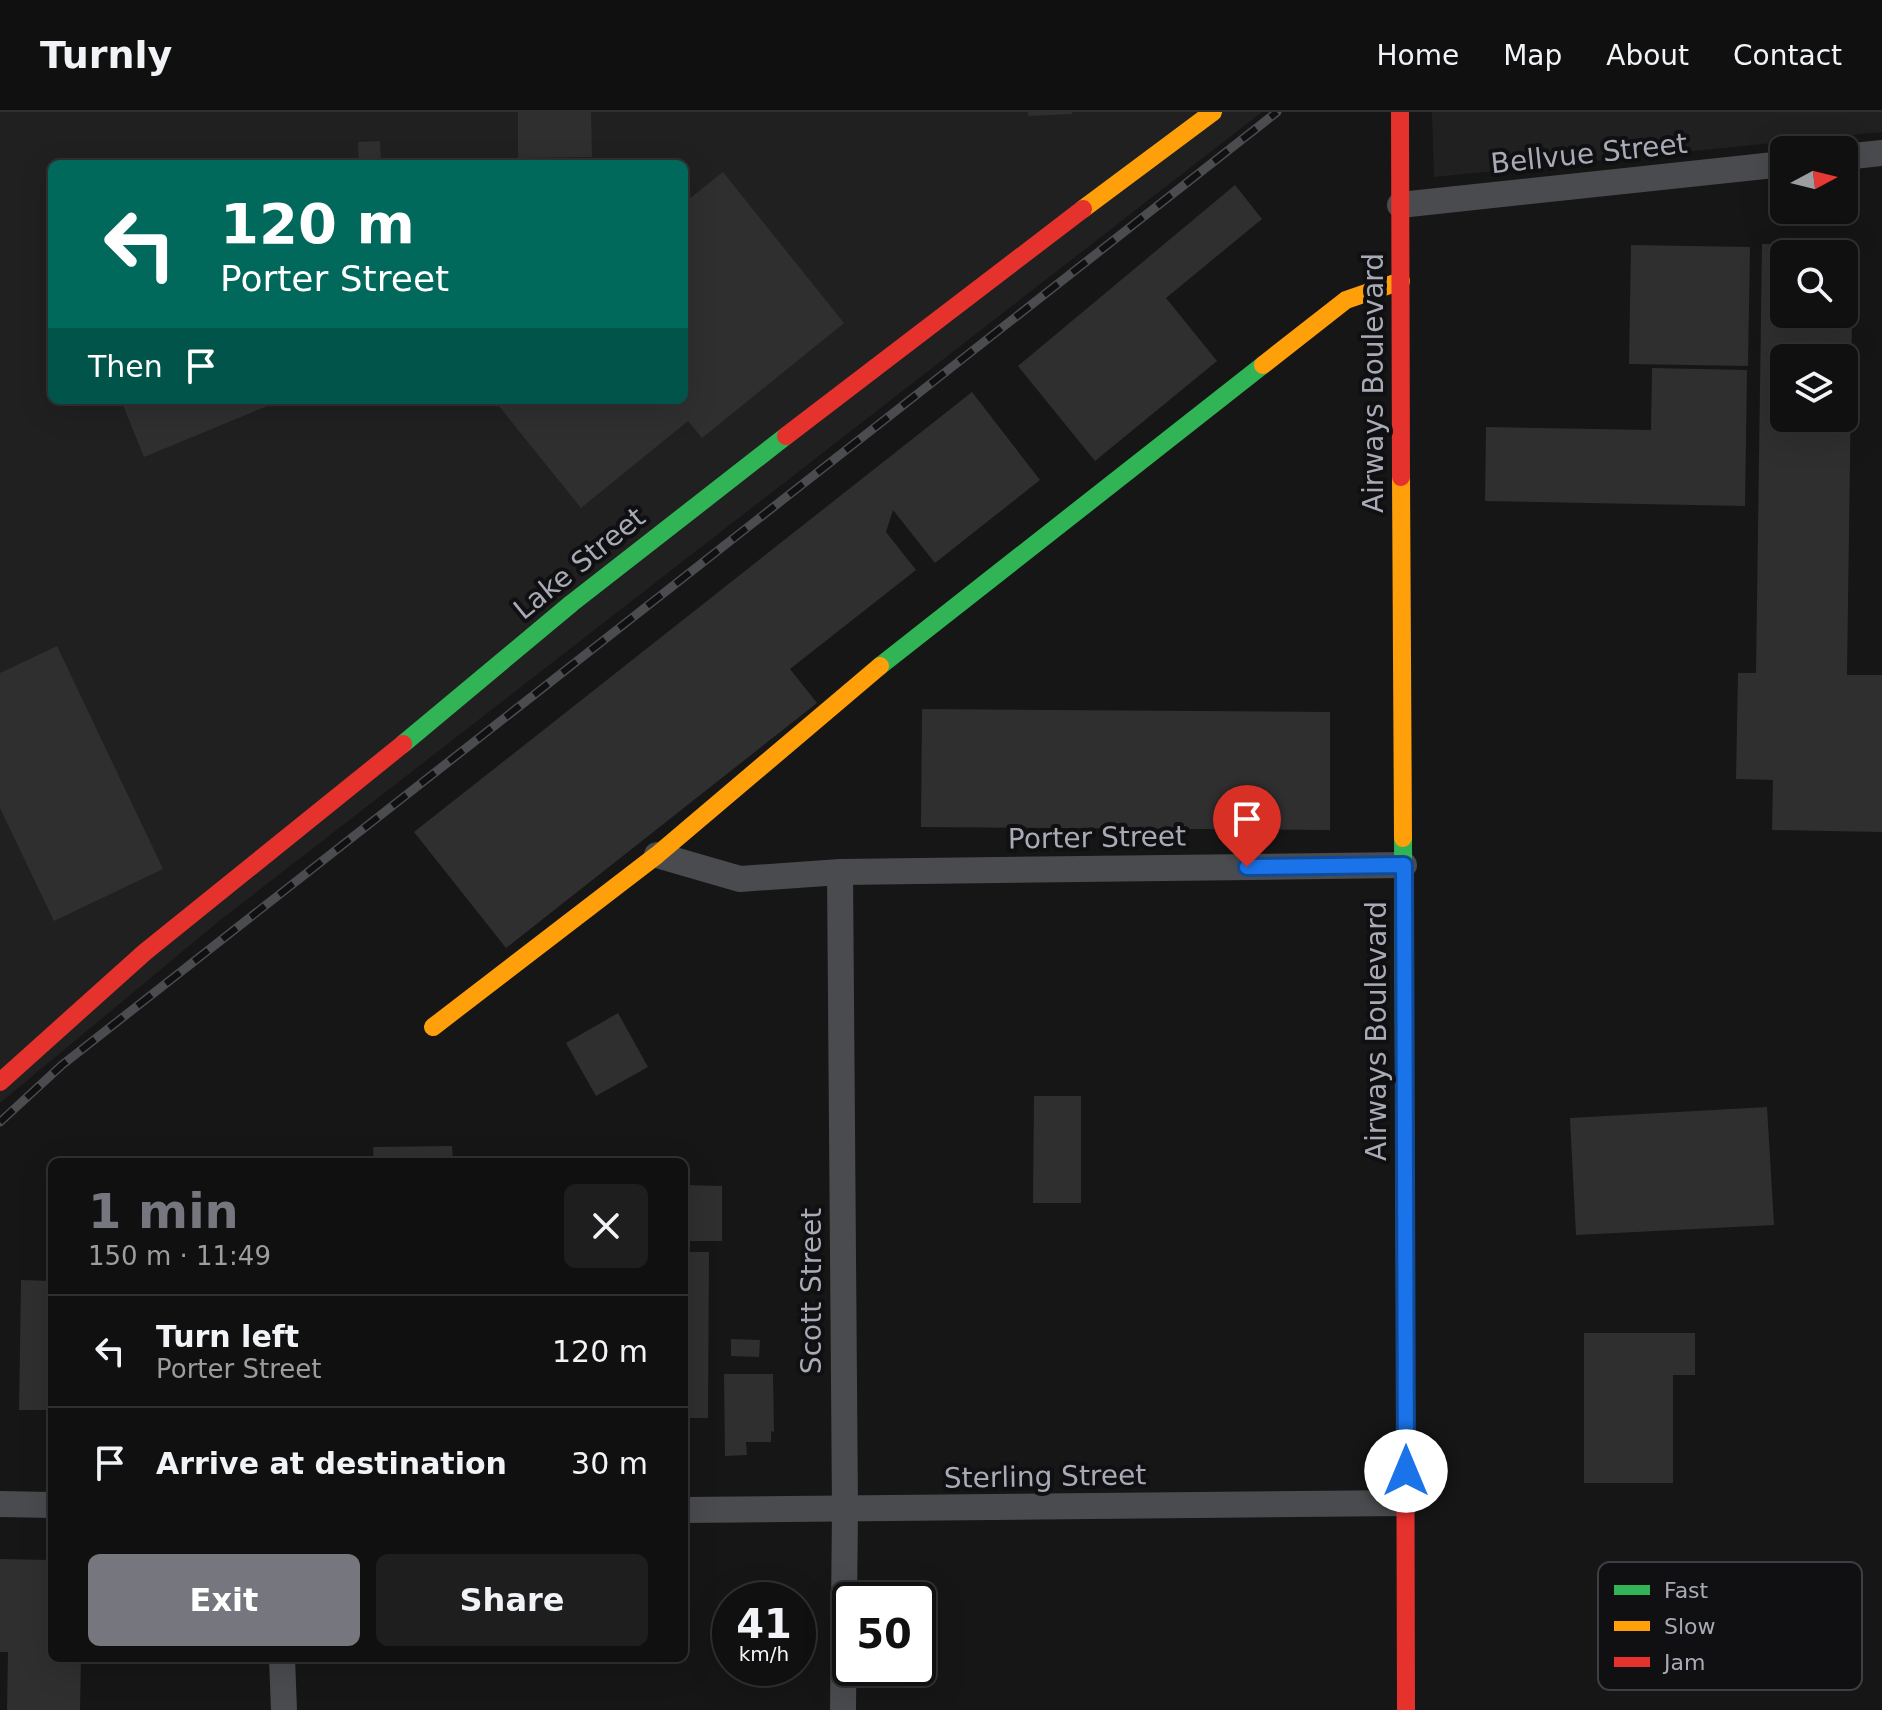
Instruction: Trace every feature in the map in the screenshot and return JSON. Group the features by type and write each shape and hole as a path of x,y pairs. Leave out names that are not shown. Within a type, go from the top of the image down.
{"street":[{"name":"Lake Street","path":"0,1082 145,952 382,762 572,603 905,343 1213,112"},
{"name":"Airways Boulevard","path":"1400,112 1406,1710"},
{"path":"1858,156 1882,153"},
{"name":"Bellvue Street","path":"1400,205 1770,165"},
{"path":"433,1027 657,855 890,658 1346,300 1401,281"},
{"name":"Porter Street","path":"657,855 740,879 840,872 1404,865"},
{"name":"Scott Street","path":"840,872 845,1510 843,1710"},
{"name":"Sterling Street","path":"688,1510 1406,1503"},
{"path":"0,1504 48,1505"},
{"path":"282,1662 284,1710"}],"shaded area":[{"path":"0,112 1262,112 218,922 0,1103"},
{"path":"1432,112 1882,112 1882,132 1842,136 1770,136 1770,143 1434,177"}],"building":[{"path":"518,112 591,112 592,157 518,158"},
{"path":"1028,112 1072,112 1072,114 1028,116"},
{"path":"380,141 381,160 359,160 358,142"},
{"path":"723,172 844,323 702,438 688,421 581,508 497,404 688,404 688,200"},
{"path":"1235,185 1262,219 1166,298 1217,361 1095,461 1018,366"},
{"path":"1762,244 1770,244 1770,328 1852,328 1852,344 1770,344 1770,432 1850,432 1847,675 1882,675 1882,832 1772,830 1773,780 1736,779 1738,673 1756,673"},
{"path":"1631,245 1750,247 1748,366 1629,364"},
{"path":"1652,368 1747,370 1745,506 1485,501 1486,427 1651,430"},
{"path":"972,392 1040,480 935,563 893,510 886,532 916,570 790,669 817,703 506,948 414,832"},
{"path":"123,404 272,404 144,457"},
{"path":"57,646 163,869 54,921 0,808 0,673"},
{"path":"922,709 1330,712 1330,830 921,827"},
{"path":"618,1013 648,1067 596,1096 566,1043"},
{"path":"1034,1096 1081,1096 1081,1203 1033,1203"},
{"path":"1767,1107 1774,1225 1576,1235 1570,1118"},
{"path":"452,1146 453,1158 374,1158 373,1147"},
{"path":"688,1185 722,1186 722,1241 688,1241"},
{"path":"688,1252 709,1252 708,1418 688,1418"},
{"path":"21,1280 48,1281 48,1410 19,1410"},
{"path":"1584,1333 1695,1333 1695,1375 1673,1375 1673,1483 1584,1483"},
{"path":"731,1339 760,1340 759,1357 731,1356"},
{"path":"724,1374 773,1374 774,1432 771,1431 771,1442 746,1442 747,1455 725,1456"},
{"path":"0,1559 48,1560 48,1662 81,1662 80,1710 7,1710 8,1652 0,1652"}],"railway":[{"path":"0,1122 62,1065 1277,112"}],"traffic: fast":[{"path":"880,666 1263,365"},
{"path":"403,744 572,603 786,436"},
{"path":"1403,838 1405,1313"}],"traffic: slow":[{"path":"1083,209 1213,112"},
{"path":"1263,365 1346,300 1401,281"},
{"path":"1401,477 1403,838"},
{"path":"433,1027 657,855 880,666"}],"traffic: jam":[{"path":"1400,112 1401,477"},
{"path":"786,436 1083,209"},
{"path":"0,1082 145,952 403,744"},
{"path":"1405,1313 1406,1710"}],"route":[{"path":"1247,867 1404,865 1406,1471"}]}
